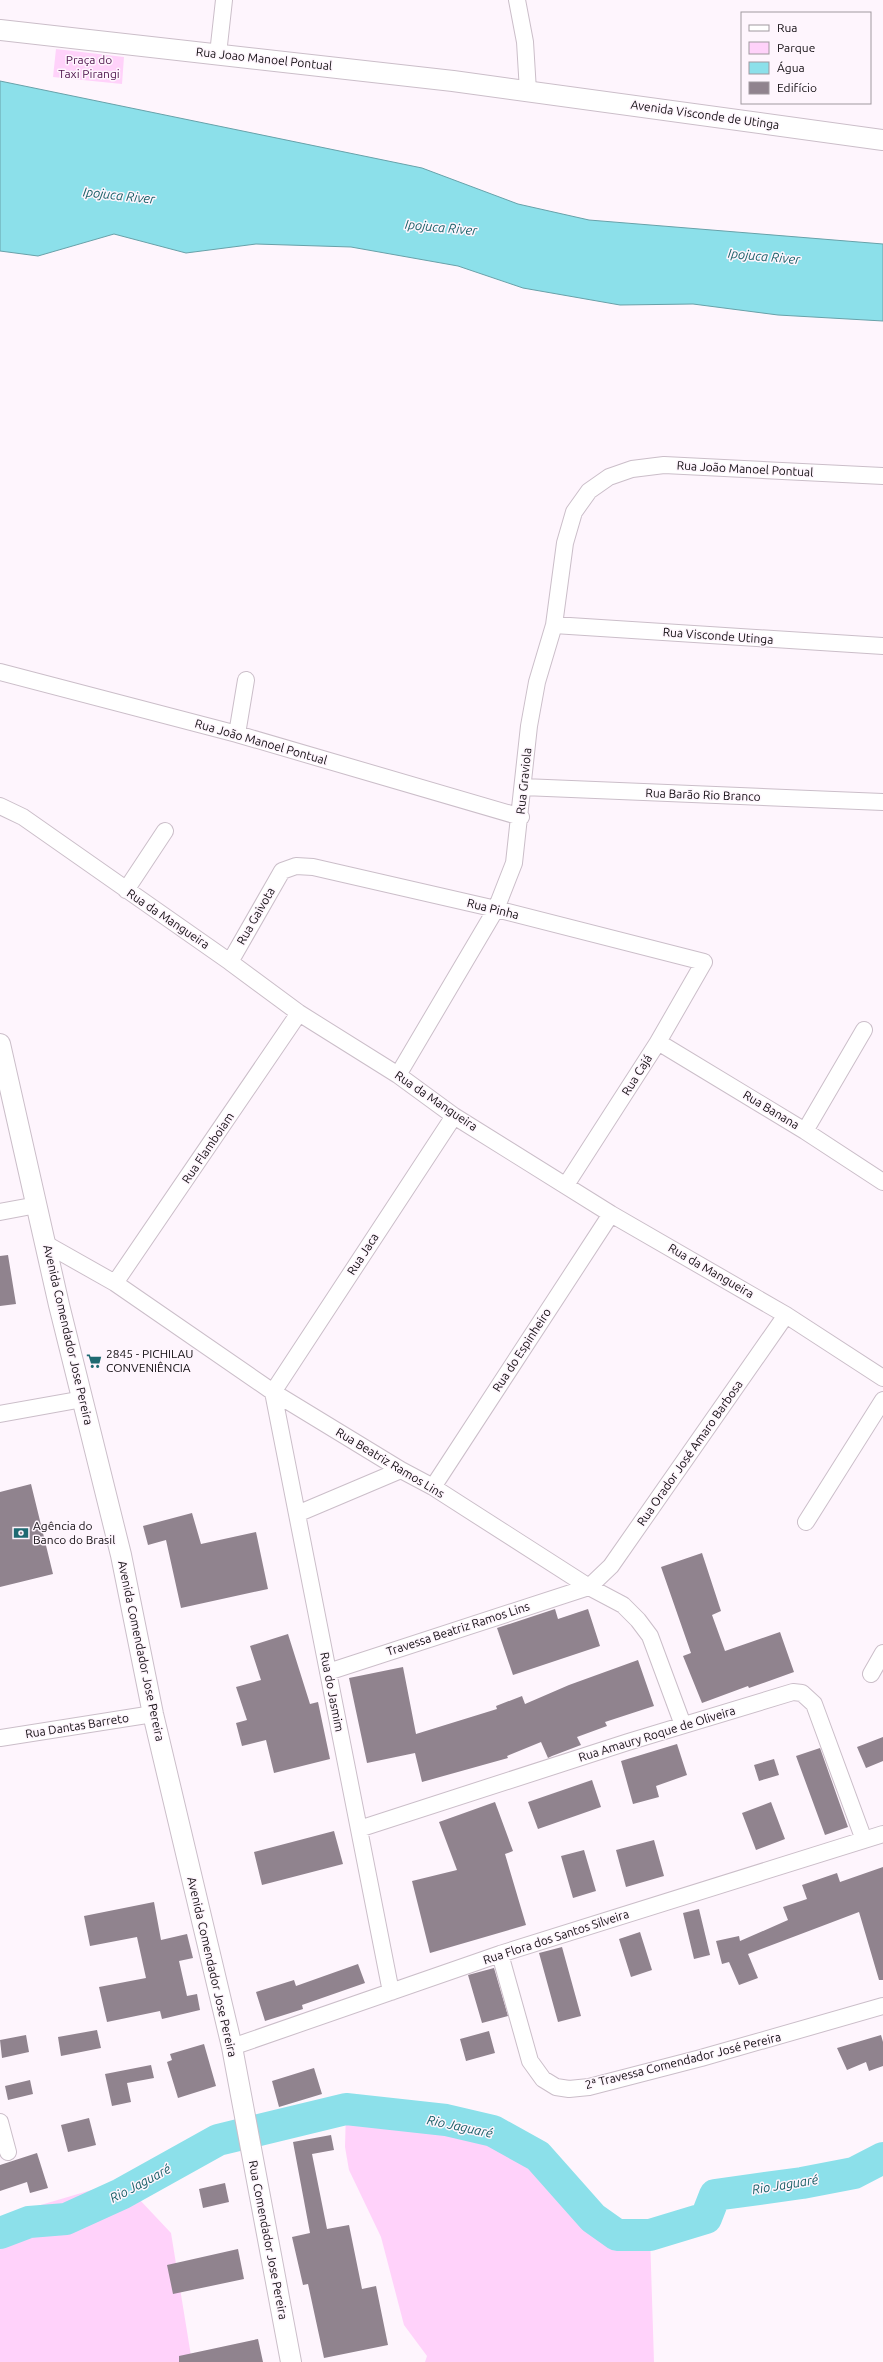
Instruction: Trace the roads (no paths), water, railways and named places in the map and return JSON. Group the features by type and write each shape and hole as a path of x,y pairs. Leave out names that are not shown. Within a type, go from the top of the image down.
{"street":[{"path":"218,54 224,0"},
{"path":"517,0 525,42 528,91"},
{"name":"Rua Joao Manoel Pontual","path":"0,30 528,91"},
{"name":"Avenida Visconde de Utinga","path":"528,91 883,140"},
{"name":"Rua João Manoel Pontual","path":"609,477 632,469 664,465 883,476"},
{"name":"Rua Graviola","path":"398,1075 496,909 514,863 521,817 529,726 536,689 554,625 565,543 574,512 589,491 609,477"},
{"name":"Rua Visconde Utinga","path":"554,625 883,646"},
{"name":"Rua João Manoel Pontual","path":"0,672 237,734 521,817"},
{"path":"237,734 246,680"},
{"name":"Rua Barão Rio Branco","path":"523,787 883,802"},
{"name":"Rua da Mangueira","path":"0,806 23,817 230,962 299,1013 398,1075 454,1116 611,1214 786,1315 883,1378"},
{"path":"126,890 165,831"},
{"name":"Rua Pinha","path":"282,871 296,866 313,867 496,909 704,962"},
{"name":"Rua Gaivota","path":"230,962 282,871"},
{"name":"Rua Cajá","path":"566,1185 658,1042 704,962"},
{"name":"Rua Flamboiam","path":"115,1283 299,1013"},
{"path":"805,1131 864,1030"},
{"name":"Rua Banana","path":"658,1042 805,1131 883,1182"},
{"name":"Avenida Comendador Jose Pereira","path":"0,1044 46,1244 121,1555 153,1714 232,2048 245,2118"},
{"name":"Rua Jaca","path":"273,1392 454,1116"},
{"path":"0,1212 37,1205"},
{"name":"Rua do Espinheiro","path":"433,1487 611,1214"},
{"name":"Rua Beatriz Ramos Lins","path":"46,1244 115,1283 273,1392 400,1470 433,1487 589,1587 623,1605 638,1620 650,1636 682,1725"},
{"name":"Rua Orador José Amaro Barbosa","path":"589,1587 611,1566 786,1315"},
{"name":"Rua do Jasmim","path":"273,1392 391,1992"},
{"path":"0,1414 83,1400"},
{"path":"806,1522 883,1400"},
{"path":"297,1514 400,1470"},
{"name":"Travessa Beatriz Ramos Lins","path":"328,1672 589,1587"},
{"path":"871,1674 883,1653"},
{"name":"Rua Amaury Roque de Oliveira","path":"359,1829 682,1725 793,1692 802,1693 814,1704 829,1740 864,1840"},
{"name":"Rua Dantas Barreto","path":"0,1738 153,1714"},
{"name":"Rua Flora dos Santos Silveira","path":"232,2048 500,1954 883,1834"},
{"name":"2ª Travessa Comendador José Pereira","path":"500,1954 530,2061 543,2079 556,2086 569,2089 589,2087 701,2058 883,2006"},
{"name":"Rua Comendador Jose Pereira","path":"245,2118 291,2362"},
{"path":"0,2122 8,2152"}],"water":[{"name":"Ipojuca River","path":"0,81 422,168 518,204 589,220 883,244 883,321 778,315 693,304 620,305 523,288 458,266 351,247 256,244 186,253 114,234 38,256 0,251"}],"waterway":[{"name":"Rio Jaguaré","path":"0,2233 29,2222 66,2219 121,2194 218,2140 346,2109 446,2120 493,2131 538,2156 593,2218 617,2235 650,2235 706,2218 715,2195 802,2183 854,2173 883,2158"}],"place":[{"name":"2845 - PICHILAU CONVENIÊNCIA","path":"94,1361"},
{"name":"Agência do Banco do Brasil","path":"21,1533"}],"park label":[{"name":"Praça do Taxi Pirangi","path":"89,67"}]}
